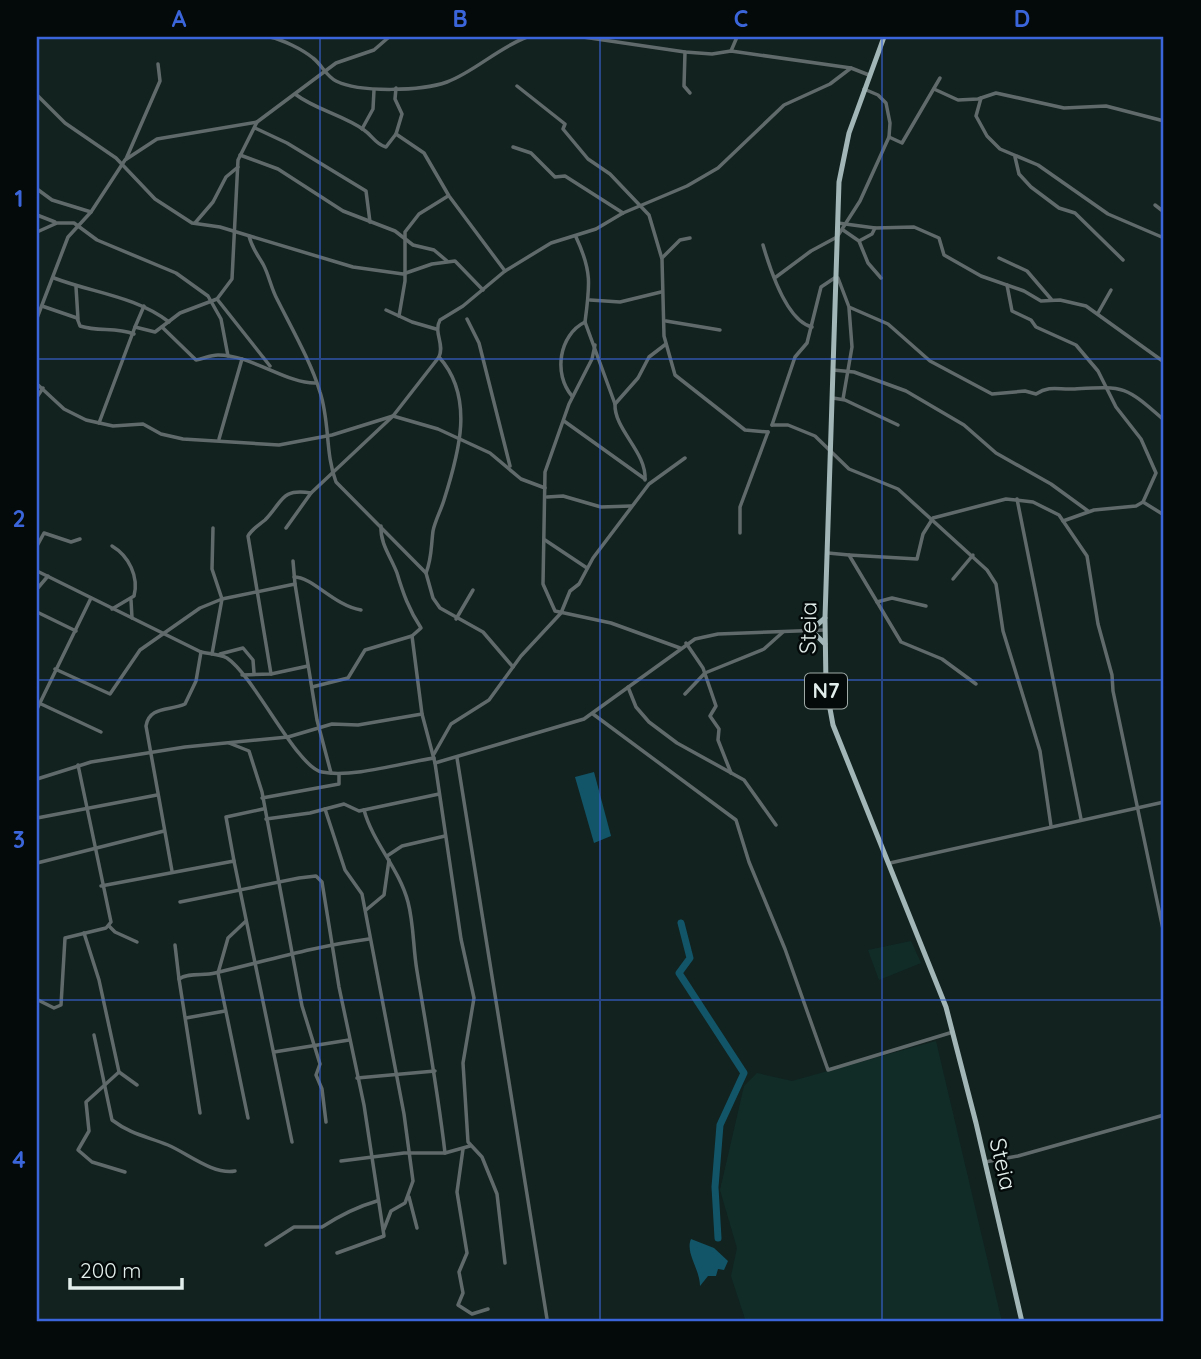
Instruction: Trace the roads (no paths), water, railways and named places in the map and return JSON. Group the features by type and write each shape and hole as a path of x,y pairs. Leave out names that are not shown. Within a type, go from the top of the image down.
{"main road":[{"name":"Steia","path":"884,37 842,158 825,618 826,687 833,725 953,1031 1021,1322"},
{"path":"825,618 811,630 825,644"}],"street":[{"path":"270,37 312,57 334,80 358,89 374,90 425,87 449,82 507,44 527,37"},
{"path":"123,162 157,139 257,122 342,60 374,50 389,37"},
{"path":"583,37 685,52 712,54 731,51 851,68 869,75"},
{"path":"731,51 737,37"},
{"path":"685,52 684,86 690,93"},
{"path":"37,318 65,244 91,212 123,162 160,81 158,64"},
{"path":"286,528 311,493 393,416 439,357 442,346 436,329 440,320 505,271 551,243 596,229 623,213 687,186 718,168 784,105 830,84 851,68"},
{"path":"889,137 902,143 940,78"},
{"path":"517,86 565,124 563,130 588,159 610,174 651,219 662,260 661,292 666,321 666,344 675,375 743,429 768,432"},
{"path":"295,94 308,104 362,129 377,143 386,147 396,134 402,114 395,99 396,87"},
{"path":"776,277 811,251 837,237 843,230 889,137 888,107 878,95 864,89"},
{"path":"934,89 958,100 981,98 996,93 1064,108 1106,106 1164,121"},
{"path":"362,129 373,109 374,90"},
{"path":"37,95 65,123 123,162 155,199 194,223 236,232 343,264 404,274 457,262 483,290"},
{"path":"981,98 976,116 985,134 996,146 1015,157 1038,165 1108,214 1164,238"},
{"path":"135,327 151,333 180,313 217,299 233,276 232,249 236,232 238,167 240,155 257,122"},
{"path":"254,128 292,146 334,175 366,191 370,222"},
{"path":"396,134 424,153 449,196 505,271"},
{"path":"513,147 531,153 555,177 565,176 623,213"},
{"path":"240,155 278,169 343,211 404,237 413,245 434,250 448,262"},
{"path":"1015,157 1019,174 1031,187 1059,208 1075,213 1123,260"},
{"path":"194,223 213,202 226,177 238,167"},
{"path":"37,189 52,200 91,212"},
{"path":"399,316 404,274 404,237 416,217 449,196"},
{"path":"1155,205 1164,212"},
{"path":"37,215 57,223 78,225 97,240 171,270 211,301 221,319 228,356"},
{"path":"37,232 57,223"},
{"path":"838,223 875,228 914,227 939,238 944,255 975,273 1041,301 1084,304 1164,362"},
{"path":"859,241 872,234 875,228"},
{"path":"843,230 859,241 866,259 881,278"},
{"path":"249,236 253,251 264,266 275,295 290,320 316,383 333,472 342,490 426,573 436,603 456,619 483,632 513,667"},
{"path":"576,236 588,262 590,300 586,322 615,404 616,418 633,443 645,472 645,480"},
{"path":"662,260 666,251 680,240 690,238"},
{"path":"763,245 778,288 798,322 812,327"},
{"path":"999,258 1027,271 1051,300"},
{"path":"740,533 740,507 795,357 807,343 821,287 836,274 849,307 852,341 843,399"},
{"path":"54,278 144,306 169,322"},
{"path":"1007,285 1012,311 1031,320 1036,327 1072,341 1098,371 1116,407 1141,439 1156,472 1143,502 1130,508 1088,511 1063,520"},
{"path":"76,286 79,326 94,331 116,328 134,334"},
{"path":"1098,313 1111,290"},
{"path":"590,300 620,302 661,292"},
{"path":"217,299 271,368"},
{"path":"40,306 78,319"},
{"path":"99,423 144,306"},
{"path":"849,307 888,324 930,362 992,394 1027,391 1036,394 1044,389 1117,387 1138,397 1164,420"},
{"path":"386,310 436,329"},
{"path":"467,319 479,343 510,466"},
{"path":"666,321 720,330"},
{"path":"572,396 562,381 561,362 569,334 586,322"},
{"path":"162,327 196,360 228,356 271,368 305,383 316,383"},
{"path":"615,404 638,379 649,357 666,344"},
{"path":"594,345 592,359 572,396 545,468 544,588 553,608 561,612 611,623 680,648"},
{"path":"426,573 433,554 433,530 446,495 459,439 461,395 451,371 439,357"},
{"path":"219,439 242,359"},
{"path":"833,370 847,371 906,391 964,425 996,453 1051,484 1088,511"},
{"path":"37,384 64,408 99,423 144,424 161,434 183,439 219,439 279,445 328,435 393,416 432,427 490,453 510,466 521,479 545,488"},
{"path":"37,397 43,388"},
{"path":"833,398 843,399 898,425"},
{"path":"564,421 649,484"},
{"path":"772,425 788,425 815,436 849,469 898,489 973,555 996,584 1003,631 1040,751 1051,826"},
{"path":"434,759 451,724 489,700 513,667 561,612 570,591 579,584 631,506 649,484 685,458"},
{"path":"271,674 256,592 249,533 267,518 283,496 293,492 311,493"},
{"path":"546,497 563,496 601,507 631,506"},
{"path":"1017,499 1081,819"},
{"path":"828,553 917,559 921,538 932,520 998,500 1034,502 1055,511 1063,520 1085,549 1089,564 1098,624 1112,675 1164,934"},
{"path":"1143,502 1164,515"},
{"path":"312,687 346,679 365,650 412,636 421,628 404,600 383,541 381,526"},
{"path":"212,654 222,599 212,569 213,528"},
{"path":"37,546 44,533 71,542 80,540"},
{"path":"545,540 588,568"},
{"path":"112,546 122,554 135,574 136,591 131,600 132,619"},
{"path":"849,555 901,642 942,659 976,684"},
{"path":"953,579 973,555"},
{"path":"293,562 312,687 331,773"},
{"path":"37,571 201,652 218,654 243,648 253,660 254,673"},
{"path":"37,589 48,576"},
{"path":"295,577 305,579 333,601 361,610"},
{"path":"55,669 110,694 140,650 202,607 222,599 295,584"},
{"path":"456,619 473,590"},
{"path":"37,709 91,598"},
{"path":"877,602 892,598 926,606"},
{"path":"112,609 131,600"},
{"path":"37,612 76,631"},
{"path":"218,654 229,660 242,675 312,768 338,773 457,758 593,715 686,643 718,635 825,630"},
{"path":"685,694 705,673 764,649 783,632"},
{"path":"412,636 422,714 434,759 474,998 463,1063 465,1122 470,1146 482,1157 497,1194 505,1263"},
{"path":"686,643 705,673 716,706 710,716 719,729 718,740 732,775"},
{"path":"172,871 157,795 147,719 155,711 185,704 196,681 201,652"},
{"path":"242,675 271,674 309,666"},
{"path":"628,687 636,707 650,723 677,743 749,786 776,825"},
{"path":"39,703 101,732"},
{"path":"37,779 78,765 151,752 288,737 332,724 358,725 395,721 422,714"},
{"path":"593,715 736,820 749,862 785,949 828,1070 953,1031"},
{"path":"229,743 250,753 262,798 312,1045 320,1064 316,1075 322,1089 326,1122"},
{"path":"457,758 547,1319"},
{"path":"78,765 109,926 115,932 137,942"},
{"path":"262,798 339,784 338,773"},
{"path":"266,819 344,804 354,810 364,810 439,794"},
{"path":"37,818 157,795"},
{"path":"888,863 1164,802"},
{"path":"263,809 226,816 292,1142"},
{"path":"326,809 345,870 359,888 366,910 413,1181 405,1203 391,1211 382,1238 337,1253"},
{"path":"364,810 402,882 414,929 416,966 435,1071 445,1153"},
{"path":"37,863 164,831"},
{"path":"366,910 384,895 388,858 402,846 445,836"},
{"path":"102,886 234,861"},
{"path":"180,902 310,876 320,878 356,1078 364,1105 383,1231"},
{"path":"246,921 228,938 218,972 248,1118"},
{"path":"38,1000 54,1008 61,1005 65,938 109,926"},
{"path":"84,932 99,980 119,1072 137,1085"},
{"path":"179,979 186,975 218,972 254,961 369,939"},
{"path":"175,946 200,1113"},
{"path":"186,1018 225,1011"},
{"path":"94,1035 107,1107 115,1122 145,1139 170,1146 187,1157 225,1171 235,1171"},
{"path":"274,1052 349,1040"},
{"path":"356,1078 435,1071"},
{"path":"119,1072 86,1102 89,1131 78,1150 92,1162 125,1172"},
{"path":"985,1161 1018,1156 1164,1115"},
{"path":"341,1161 410,1153 445,1153 470,1146"},
{"path":"463,1149 457,1192 467,1253 459,1272 463,1293 458,1305 472,1314 488,1308"},
{"path":"409,1195 417,1228"},
{"path":"266,1245 294,1227 322,1227 331,1218 345,1216 359,1206 377,1201"}],"water":[{"path":"594,772 611,836 594,843 575,777"},
{"path":"691,1239 714,1248 728,1261 724,1270 718,1269 716,1276 708,1276 700,1286 691,1256"}],"waterway":[{"path":"681,923 690,958 679,973 744,1073 720,1125 715,1187 718,1238"}]}
